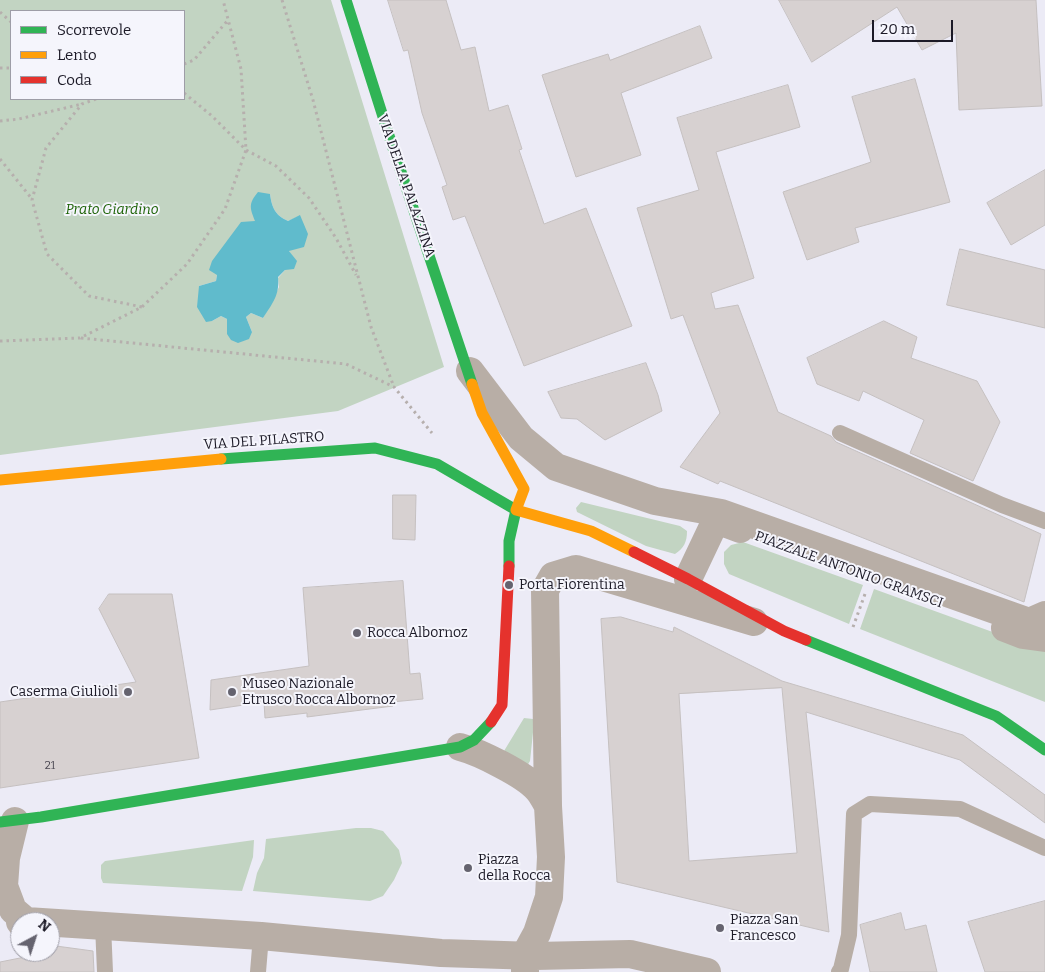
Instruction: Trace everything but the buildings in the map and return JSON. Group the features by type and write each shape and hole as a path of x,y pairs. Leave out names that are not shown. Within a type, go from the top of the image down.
{"street":[{"name":"VIA DELLA PALAZZINA","path":"346,0 392,145 482,413 524,489 516,510"},
{"name":"VIA DELLA PALAZZINA","path":"469,370 522,438 556,467 654,501 721,513"},
{"name":"VIA DEL PILASTRO","path":"0,480 216,458 376,448 437,464 516,510"},
{"path":"14,912 4,886 8,822 460,747 474,740 488,727 502,705 509,585 509,541 516,510 591,531 688,579 784,631"},
{"name":"PIAZZALE ANTONIO GRAMSCI","path":"721,513 1030,622 1045,615"},
{"name":"PIAZZALE ANTONIO GRAMSCI","path":"688,579 716,520 1023,635 1045,638"},
{"path":"525,964 549,897 551,857 548,806 545,590 553,576 576,569 784,631 996,716 1045,738"},
{"path":"996,716 1045,733"},
{"path":"996,716 1045,750"},
{"path":"460,747 475,751 527,780 539,790 548,806"},
{"path":"60,923 261,936 435,962 525,964 630,954 639,964 707,972"}],"lane":[{"path":"840,433 1002,505 1045,521"},
{"path":"839,972 842,969 849,935 854,814 870,804 960,809 1045,848"},
{"path":"103,925 105,972"},
{"path":"258,972 261,936"}],"path":[{"path":"80,338 142,308 188,264 225,209 246,150 241,69 222,0"},
{"path":"282,0 313,100 371,327 394,387 437,440"},
{"path":"0,12 10,21"},
{"path":"185,64 194,60 228,20"},
{"path":"185,94 212,116 246,150 276,166 309,198 336,238 359,280"},
{"path":"0,121 19,119 93,100"},
{"path":"32,200 46,148 82,104"},
{"path":"0,159 32,200 47,254 89,296 142,308"},
{"path":"0,341 80,338 346,364 394,387"}],"green space":[{"name":"Prato Giardino","path":"0,0 331,0 444,367 338,411 0,455","holes":["270,194 277,214 288,221 300,216 289,251 292,256 285,270 278,278 279,287 263,318 251,313 246,317 252,332 227,334 227,319 221,316 212,321 199,286 216,281 217,275 255,221"]},
{"path":"581,502 680,526 687,531 686,542 675,554 646,546 577,512 576,508"},
{"path":"743,542 863,585 849,624 729,574 724,564 724,552 731,545"},
{"path":"874,589 1045,651 1045,702 860,629"},
{"path":"524,718 533,719 534,723 530,761 527,766 504,751"},
{"path":"356,828 371,828 383,831 399,850 402,863 394,880 383,896 370,901 253,891 257,873 264,858 266,839"},
{"path":"254,840 253,857 242,891 103,883 101,878 101,865 105,861"}],"water":[{"path":"258,192 270,194 275,210 284,219 288,221 300,215 308,234 304,247 289,251 297,261 294,269 285,270 278,277 277,294 263,318 251,313 246,317 252,332 249,339 238,343 231,340 227,334 227,319 221,316 206,322 197,307 199,286 216,281 217,275 209,270 212,261 241,222 255,221 251,206"}],"traffic: fast":[{"path":"346,0 472,384"},
{"path":"221,459 375,448 437,464 516,510 509,541 509,566"},
{"path":"806,640 996,716 1045,750"},
{"path":"0,822 41,817 460,747 474,740 491,722"}],"traffic: slow":[{"path":"472,384 482,413 524,489 516,510 591,531 634,552"},
{"path":"0,480 221,459"}],"traffic: jam":[{"path":"634,552 784,631 806,640"},
{"path":"491,722 502,705 509,566"}],"place":[{"name":"Porta Fiorentina","path":"509,585"},
{"name":"Rocca Albornoz","path":"357,633"},
{"name":"Caserma Giulioli","path":"128,692"},
{"name":"Museo Nazionale Etrusco Rocca Albornoz","path":"232,692"},
{"name":"Piazza della Rocca","path":"468,868"},
{"name":"Piazza San Francesco","path":"720,928"}]}
